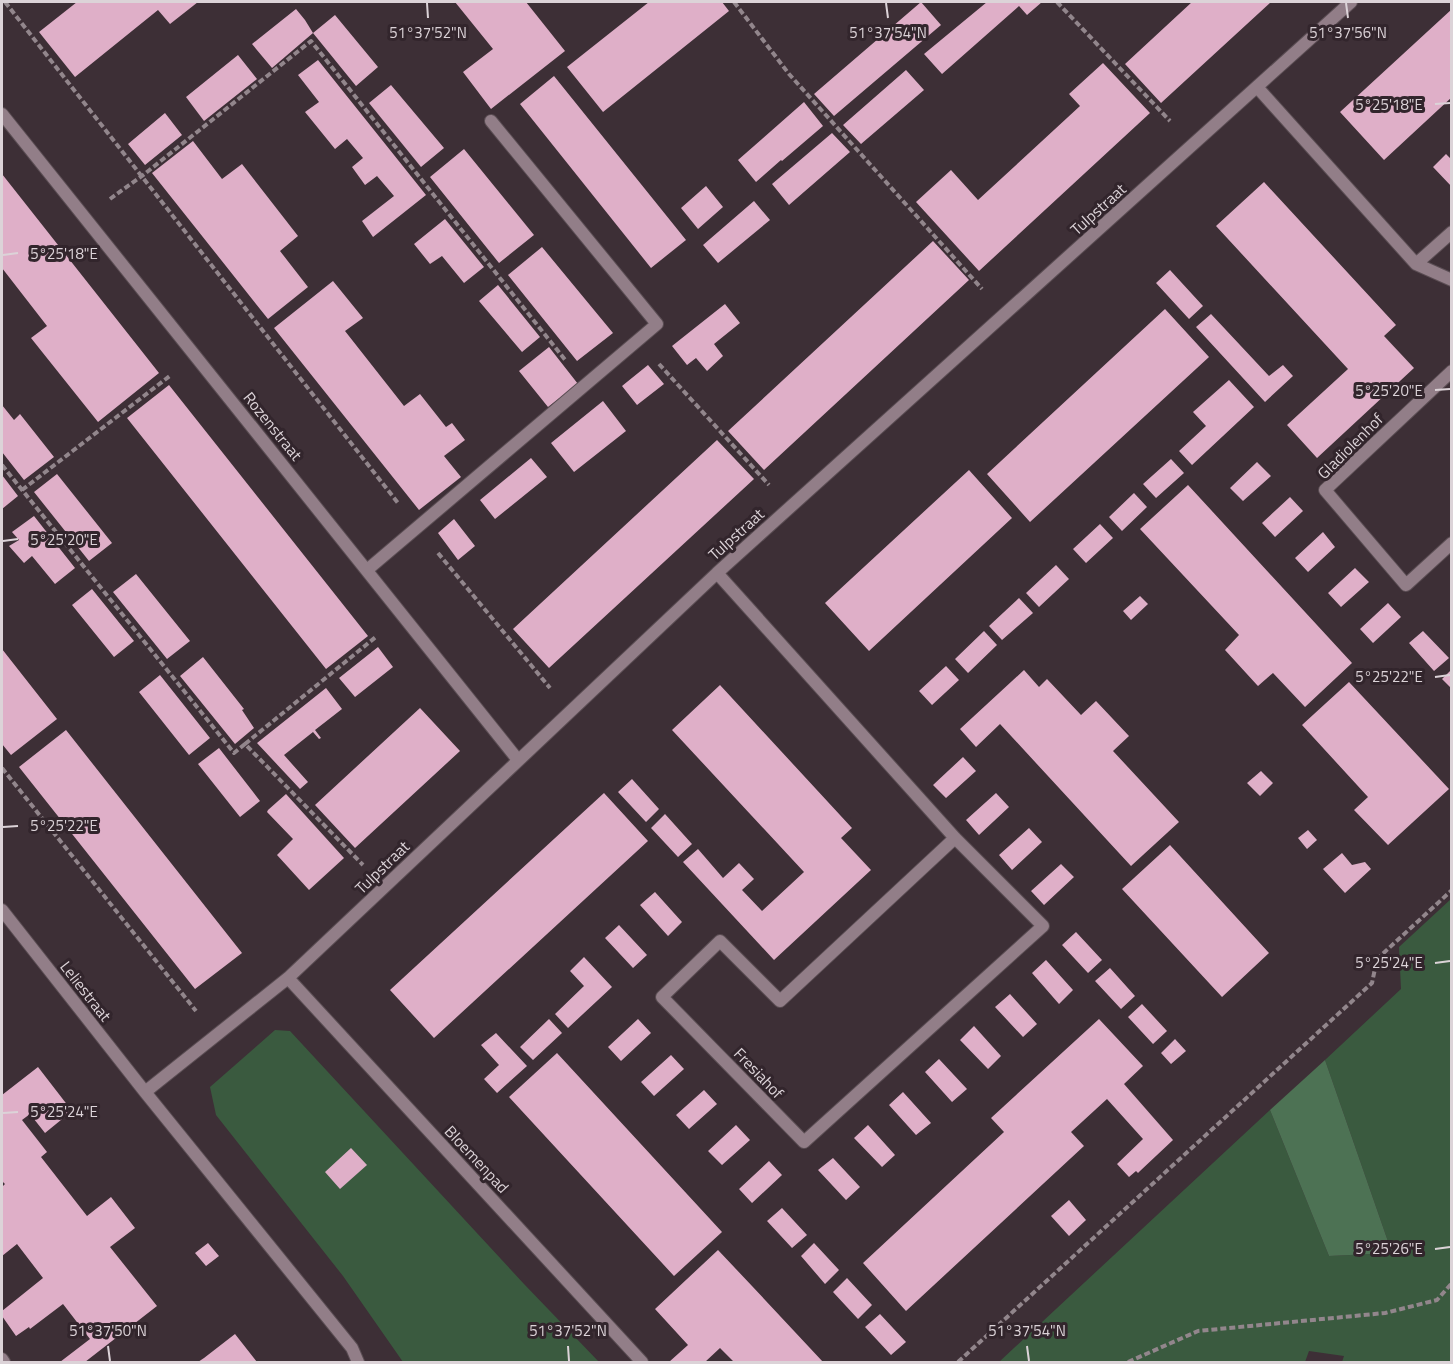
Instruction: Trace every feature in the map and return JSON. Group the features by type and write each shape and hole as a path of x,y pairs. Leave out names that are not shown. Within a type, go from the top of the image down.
{"street":[{"name":"Tulpstraat","path":"145,1092 288,978 717,573 1351,2"},
{"path":"1257,87 1416,264 1452,280"},
{"name":"Rozenstraat","path":"2,114 518,760"},
{"path":"367,570 657,324 491,121"},
{"path":"1416,264 1452,232"},
{"name":"Gladiolenhof","path":"1452,371 1325,490 1406,585 1452,543"},
{"name":"Fresiahof","path":"717,573 955,838 1043,926 804,1142 662,997 720,941 780,1001 955,838"},
{"name":"Leliestraat","path":"2,910 145,1092"},
{"name":"Bloemenpad","path":"288,978 642,1362"},
{"path":"145,1092 352,1348 358,1362"}],"path":[{"path":"5,2 417,527 570,712"},
{"path":"734,2 789,74 1005,315"},
{"path":"1057,2 1193,146"},
{"path":"85,218 142,176 311,41 585,386"},
{"path":"637,341 790,508"},
{"path":"22,490 196,356"},
{"path":"2,465 234,753 402,615"},
{"path":"245,744 384,887"},
{"path":"2,768 216,1036"},
{"path":"958,1362 1372,983 1377,959 1452,890"},
{"path":"1128,1362 1198,1331 1385,1313 1437,1300 1452,1283"}],"green space":[{"path":"1451,899 1451,1362 1342,1362 1344,1356 1309,1351 1305,1362 999,1362 1270,1110 1329,1256 1392,1253 1325,1060 1401,989 1399,947"},
{"path":"275,1030 290,1031 599,1362 403,1362 343,1276 216,1115 210,1087"},
{"path":"1325,1060 1392,1253 1329,1256 1270,1110"}],"building":[{"path":"77,2 198,2 170,24 158,10 75,77 39,32"},
{"path":"455,2 526,2 565,51 491,109 463,72 493,49"},
{"path":"649,2 722,2 729,11 603,112 567,67"},
{"path":"921,2 941,25 834,116 814,94"},
{"path":"987,2 1042,2 1027,15 1019,6 942,74 924,54"},
{"path":"1192,2 1271,2 1161,103 1125,64"},
{"path":"296,9 313,33 272,68 252,44"},
{"path":"1452,9 1452,97 1384,160 1340,112"},
{"path":"335,15 378,67 356,86 313,33"},
{"path":"238,55 257,79 204,121 186,97"},
{"path":"318,60 426,195 373,237 362,221 394,196 377,176 365,185 352,167 363,158 347,139 335,149 305,112 319,102 298,75"},
{"path":"1103,63 1150,113 979,271 916,202 951,170 978,200 1080,106 1069,94"},
{"path":"906,70 924,90 861,144 843,125"},
{"path":"554,76 686,240 651,268 520,104"},
{"path":"391,85 444,148 421,167 369,103"},
{"path":"804,102 823,126 756,182 738,160"},
{"path":"165,113 182,135 145,165 128,144"},
{"path":"832,133 850,152 789,205 772,184"},
{"path":"193,141 222,179 242,164 298,236 280,251 308,287 268,319 152,173"},
{"path":"464,149 534,235 499,263 430,177"},
{"path":"1446,154 1452,160 1452,187 1433,167"},
{"path":"2,174 159,373 98,422 31,338 47,326 2,268"},
{"path":"1264,182 1396,325 1384,336 1414,368 1317,458 1287,425 1348,369 1216,226"},
{"path":"706,186 723,207 698,229 681,208"},
{"path":"754,201 770,220 718,263 703,245"},
{"path":"445,219 484,267 464,283 442,256 430,264 414,244"},
{"path":"933,241 969,280 764,470 728,431"},
{"path":"542,247 613,333 577,361 508,275"},
{"path":"1170,270 1203,306 1189,319 1156,283"},
{"path":"333,281 363,318 345,331 404,406 420,394 446,427 452,423 465,440 444,456 461,477 419,510 274,328"},
{"path":"498,285 540,337 522,352 479,301"},
{"path":"725,304 740,323 714,344 723,356 707,371 696,358 687,365 672,346"},
{"path":"1165,309 1209,357 1030,522 987,474"},
{"path":"1211,314 1269,376 1283,365 1293,376 1265,402 1196,327"},
{"path":"549,347 578,384 548,407 519,371"},
{"path":"648,365 664,384 637,405 622,386"},
{"path":"1229,380 1254,407 1192,465 1179,451 1206,426 1193,412"},
{"path":"169,385 368,636 326,669 127,418"},
{"path":"603,401 626,431 574,472 551,443"},
{"path":"2,405 14,420 20,414 54,457 24,480 2,452"},
{"path":"717,440 754,479 549,668 513,629"},
{"path":"531,458 547,477 495,519 480,500"},
{"path":"1171,459 1184,473 1156,498 1143,484"},
{"path":"1257,462 1271,476 1243,501 1230,488"},
{"path":"969,470 1012,518 869,651 825,603"},
{"path":"57,474 112,543 89,561 34,492"},
{"path":"2,475 18,496 2,509"},
{"path":"1188,485 1352,663 1305,707 1273,673 1257,685 1225,650 1239,635 1140,529"},
{"path":"1134,493 1147,507 1122,531 1109,517"},
{"path":"1290,497 1303,511 1275,537 1262,523"},
{"path":"34,516 75,568 55,584 32,556 24,563 9,546 19,540 12,532"},
{"path":"454,519 475,546 458,560 438,533"},
{"path":"1100,524 1113,538 1086,563 1073,549"},
{"path":"1323,532 1335,547 1308,572 1295,558"},
{"path":"1056,565 1069,579 1039,607 1026,593"},
{"path":"1355,568 1369,582 1341,607 1328,593"},
{"path":"136,574 190,641 167,659 113,592"},
{"path":"92,589 134,641 114,657 72,605"},
{"path":"1140,596 1148,604 1131,620 1123,611"},
{"path":"1019,598 1033,613 1002,640 989,626"},
{"path":"1388,603 1401,617 1373,643 1360,629"},
{"path":"984,631 997,645 968,673 955,659"},
{"path":"1423,631 1449,658 1434,671 1409,643"},
{"path":"378,647 393,667 355,697 339,678"},
{"path":"2,649 57,719 11,755 2,744"},
{"path":"203,657 244,709 242,710 254,728 235,744 180,676"},
{"path":"946,666 959,680 932,705 919,691"},
{"path":"1452,669 1452,689 1442,679"},
{"path":"1024,670 1039,687 1047,679 1081,715 1096,701 1129,736 1113,751 1179,822 1131,866 1000,724 976,747 960,729"},
{"path":"160,675 210,738 189,755 139,692"},
{"path":"1349,682 1449,789 1388,845 1354,810 1368,797 1302,725"},
{"path":"720,685 852,828 841,838 871,870 774,960 683,862 698,849 723,878 739,863 754,879 742,890 762,911 804,872 672,730"},
{"path":"326,688 342,709 315,730 321,738 319,739 313,732 284,755 308,782 300,789 257,743"},
{"path":"420,708 460,751 355,848 315,805"},
{"path":"66,730 242,953 195,989 19,767"},
{"path":"219,748 260,801 240,817 198,764"},
{"path":"963,757 976,771 946,798 933,785"},
{"path":"1261,771 1273,783 1260,796 1247,783"},
{"path":"632,779 659,809 646,822 618,792"},
{"path":"604,793 648,841 434,1038 390,990"},
{"path":"996,793 1009,807 979,835 966,820"},
{"path":"286,794 344,858 309,890 277,855 293,839 267,812"},
{"path":"665,814 692,844 678,857 651,828"},
{"path":"1029,828 1042,842 1012,870 999,855"},
{"path":"1308,830 1317,840 1307,849 1298,838"},
{"path":"1170,845 1269,953 1222,997 1122,889"},
{"path":"1342,853 1352,865 1365,862 1371,869 1345,893 1323,869"},
{"path":"1061,864 1074,877 1044,905 1031,891"},
{"path":"655,892 682,922 668,936 640,905"},
{"path":"619,925 647,955 633,968 605,938"},
{"path":"1076,932 1102,960 1088,973 1062,945"},
{"path":"584,957 612,987 568,1028 555,1014 584,986 570,971"},
{"path":"1046,960 1073,990 1059,1004 1032,973"},
{"path":"1110,968 1135,996 1121,1009 1095,981"},
{"path":"1010,994 1037,1024 1023,1037 995,1007"},
{"path":"1142,1004 1167,1031 1153,1044 1128,1017"},
{"path":"549,1019 562,1033 533,1060 520,1047"},
{"path":"638,1019 651,1033 621,1061 608,1047"},
{"path":"1099,1019 1143,1066 1124,1084 1173,1140 1138,1173 1136,1171 1129,1177 1117,1164 1143,1139 1107,1099 1071,1132 1084,1146 906,1311 863,1263 1004,1132 991,1118"},
{"path":"974,1026 1001,1056 988,1069 960,1040"},
{"path":"496,1033 527,1066 497,1093 484,1079 499,1065 481,1045"},
{"path":"1175,1039 1186,1051 1171,1064 1161,1053"},
{"path":"557,1053 722,1232 674,1276 509,1097"},
{"path":"671,1055 684,1069 654,1096 641,1082"},
{"path":"939,1059 967,1089 952,1102 925,1072"},
{"path":"38,1067 72,1111 45,1133 30,1114 22,1120 47,1152 41,1157 87,1216 111,1197 135,1228 110,1247 157,1306 85,1362 60,1362 90,1339 63,1304 30,1329 29,1327 16,1336 2,1316 2,1311 43,1278 17,1244 2,1256 2,1183 3,1186 5,1184 2,1181 2,1095"},
{"path":"704,1090 717,1104 689,1129 676,1115"},
{"path":"903,1092 931,1123 916,1135 889,1105"},
{"path":"736,1125 750,1140 722,1165 708,1151"},
{"path":"868,1125 895,1155 882,1167 854,1138"},
{"path":"351,1148 367,1165 340,1189 325,1172"},
{"path":"833,1158 860,1187 846,1200 818,1170"},
{"path":"769,1161 782,1175 752,1203 739,1189"},
{"path":"1069,1200 1086,1220 1069,1236 1051,1216"},
{"path":"782,1208 807,1235 792,1248 767,1221"},
{"path":"208,1243 219,1256 206,1266 195,1253"},
{"path":"814,1243 839,1270 825,1284 801,1256"},
{"path":"718,1250 823,1362 734,1362 720,1348 705,1362 669,1362 688,1345 655,1309"},
{"path":"847,1278 872,1305 858,1319 833,1292"},
{"path":"880,1314 906,1342 891,1355 865,1327"},
{"path":"235,1334 257,1362 198,1362 204,1358"}]}
